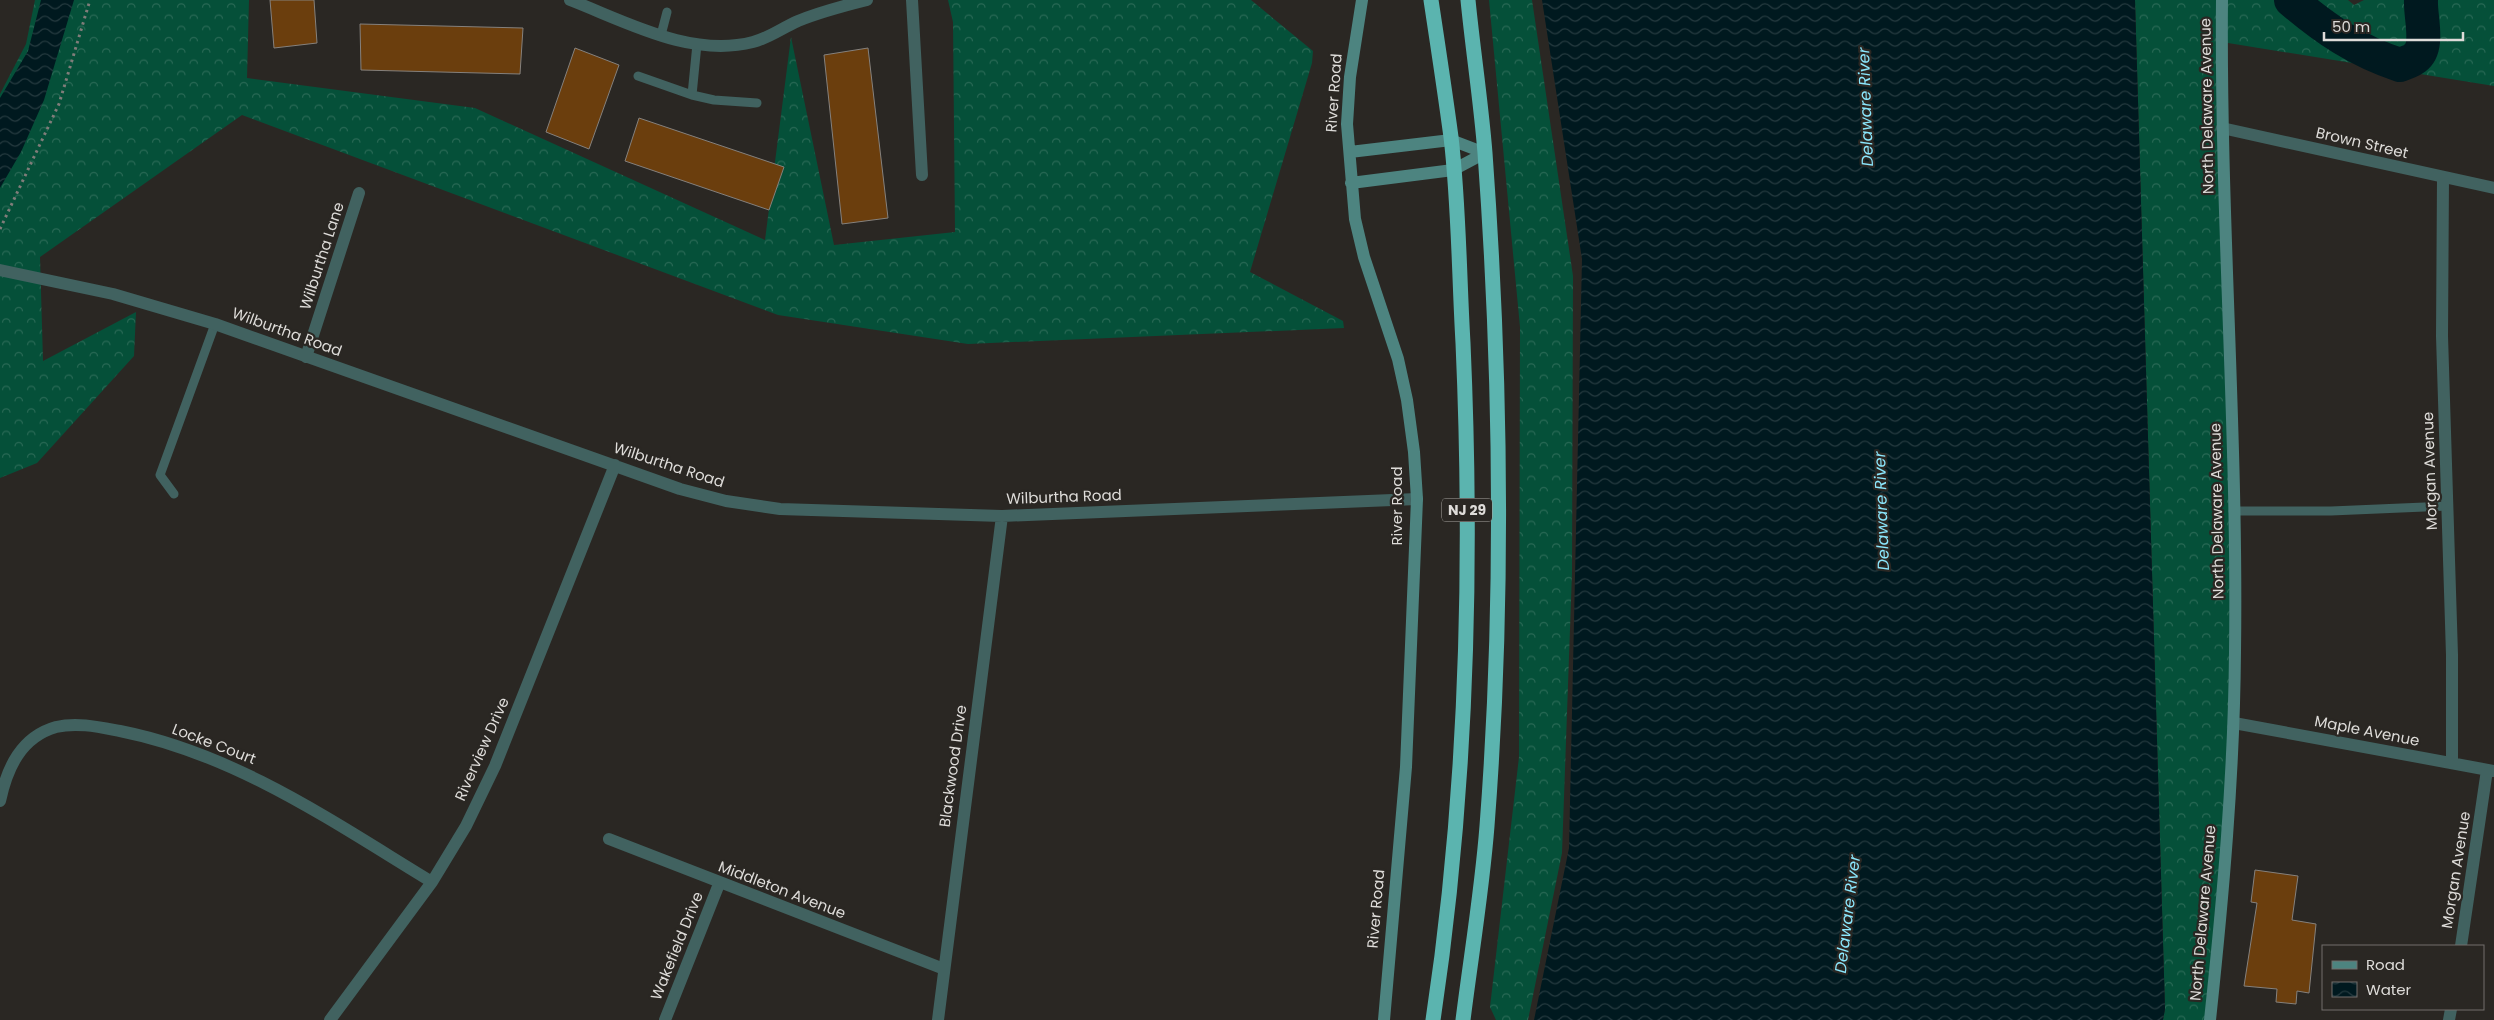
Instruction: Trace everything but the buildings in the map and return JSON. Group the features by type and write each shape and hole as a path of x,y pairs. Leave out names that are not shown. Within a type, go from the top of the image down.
{"highway":[{"name":"NJ 29","path":"1431,0 1451,140 1453,170 1466,427 1468,569 1465,693 1457,826 1433,1020"},
{"name":"NJ 29","path":"1463,1020 1486,829 1495,669 1497,509 1494,349 1484,153 1468,0"}],"street":[{"path":"570,0 661,35 697,44 730,46 753,42 827,10 867,0"},
{"path":"912,0 922,176"},
{"name":"River Road","path":"1362,0 1350,77 1347,124 1351,183 1355,219 1364,257 1398,359 1407,400 1414,452 1417,499 1406,768 1384,1020"},
{"name":"North Delaware Avenue","path":"2210,1020 2219,934 2234,723 2235,650 2222,128 2222,0"},
{"name":"Brown Street","path":"2222,128 2494,188"},
{"path":"1350,152 1451,140 1484,153"},
{"path":"1351,183 1453,170 1484,153"},
{"name":"Morgan Avenue","path":"2443,178 2442,336 2448,506 2452,763"},
{"name":"Wilburtha Lane","path":"306,357 359,193"},
{"name":"Wilburtha Road","path":"0,270 113,294 215,324 680,489 726,501 768,507 1002,516 1417,499"},
{"name":"Riverview Drive","path":"330,1020 432,882 466,826 495,766 615,465"},
{"name":"Blackwood Drive","path":"938,1020 1002,516"},
{"name":"Maple Avenue","path":"2234,723 2491,771"},
{"name":"Locke Court","path":"0,801 10,764 22,748 37,736 56,727 74,725 94,726 140,735 194,751 237,768 279,789 432,882"},
{"name":"Morgan Avenue","path":"2460,945 2491,771"},
{"name":"Middleton Avenue","path":"609,839 719,884 944,969"},
{"name":"Wakefield Drive","path":"665,1020 719,884"}],"lane":[{"path":"661,35 667,12"},
{"path":"692,95 697,44"},
{"path":"638,76 692,95 714,100 757,103"},
{"path":"174,494 160,475 215,324"},
{"path":"2233,511 2331,511 2448,506"}],"path":[{"path":"0,229 60,104 90,0"}],"green space":[{"path":"35,0 249,0 247,78 475,108 765,240 791,37 834,245 955,232 953,22 948,0 1251,0 1313,51 1312,63 1250,272 1343,321 1344,328 968,344 778,315 242,115 40,257 43,361 136,312 134,356 37,463 0,478 0,94 26,44"},
{"path":"1489,0 1532,0 1573,276 1572,573 1562,853 1528,1020 1496,1020 1490,1007 1519,757 1520,327"},
{"path":"2135,0 2348,0 2354,5 2364,0 2494,0 2494,86 2222,42 2234,723 2210,1020 2163,1020 2165,1009"}],"water":[{"path":"41,0 74,0 44,100 21,152 0,188 0,98 28,51"},
{"name":"Delaware River","path":"1542,0 2135,0 2165,1009 2163,1020 1534,1020 1569,848 1582,259"}],"waterway":[{"path":"2291,0 2342,38 2370,53 2400,65 2414,59 2420,53 2422,47 2421,0"}]}
